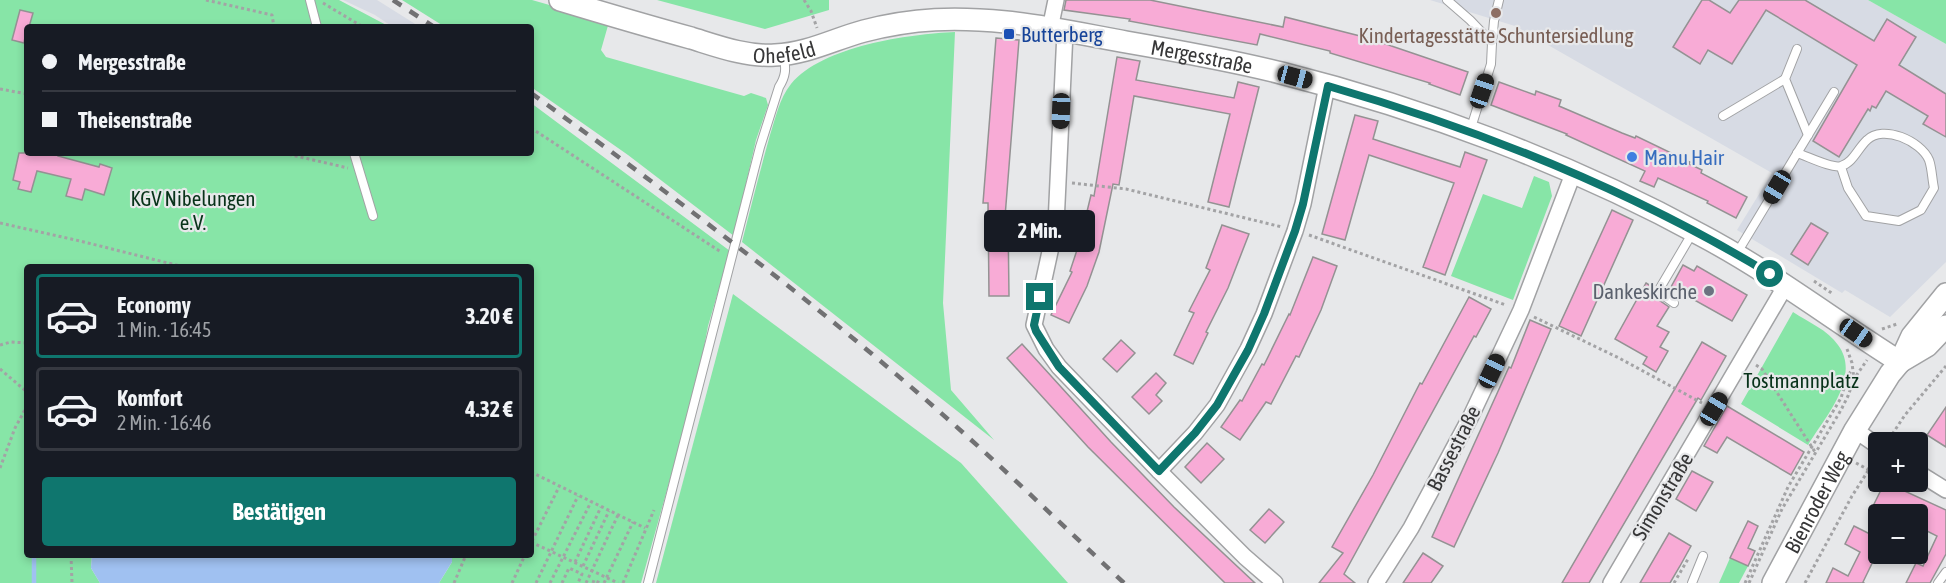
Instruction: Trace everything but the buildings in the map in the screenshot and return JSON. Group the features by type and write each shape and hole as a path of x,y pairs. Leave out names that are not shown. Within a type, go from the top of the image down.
{"street":[{"name":"Ohefeld","path":"560,0 730,49 768,56 823,46 862,32 924,20 954,18 1011,22"},
{"path":"1056,0 1058,30 1056,224 1036,313 1036,331 1059,367 1159,471 1245,557 1275,583"},
{"name":"Mergesstraße","path":"1011,22 1194,54 1278,72 1387,103 1470,132 1573,174 1694,231 1786,285 1900,362"},
{"path":"1159,471 1195,433 1217,405 1233,378 1264,314 1295,231 1328,86"},
{"name":"Bassestraße","path":"1376,583 1397,553 1428,498 1470,416 1521,310 1573,174"},
{"path":"1714,409 1786,285"},
{"name":"Bienroder Weg","path":"1773,583 1855,430 1900,362 1916,328 1946,294"},
{"name":"Bienroder Weg","path":"1900,362 1927,346 1946,326"},
{"name":"Simonstraße","path":"1611,583 1714,409"},
{"path":"1855,430 1868,439"},
{"path":"1928,479 1946,490"}],"lane":[{"path":"309,0 316,24"},
{"path":"1447,0 1492,44"},
{"path":"1470,132 1491,64 1494,21 1499,0"},
{"path":"1723,116 1785,79 1797,48"},
{"path":"648,583 760,147 779,87 784,79 786,71 783,55"},
{"path":"1785,79 1808,135"},
{"path":"1736,254 1834,92"},
{"path":"1797,153 1841,167 1851,161 1868,138 1883,133 1912,141 1928,159 1934,188 1921,210 1899,221 1866,216 1848,188 1841,167"},
{"path":"355,156 372,216"},
{"path":"1674,303 1660,293 1660,288 1694,231"},
{"path":"1692,583 1703,556"},
{"path":"1938,583 1946,572"}],"path":[{"path":"206,0 272,15 274,24"},
{"path":"317,0 358,24"},
{"path":"804,0 811,11 823,46"},
{"path":"0,89 24,93"},
{"path":"534,130 732,260"},
{"path":"296,156 359,169"},
{"path":"1058,181 1126,189 1295,231 1521,310 1619,358 1714,409"},
{"path":"0,223 172,264"},
{"path":"1806,276 1834,295"},
{"path":"1881,329 1897,324"},
{"path":"0,345 11,342 24,343"},
{"path":"1744,358 1762,369 1815,452"},
{"path":"1894,432 1946,366"},
{"path":"0,369 24,389"},
{"path":"1769,535 1788,487 1841,398 1848,375 1853,369"},
{"path":"1747,583 1782,509 1845,403 1854,379"},
{"path":"0,468 4,453 24,412"},
{"path":"1805,583 1852,496 1868,471"},
{"path":"534,474 645,528 623,583"},
{"path":"534,536 559,487"},
{"path":"537,583 578,496"},
{"path":"550,583 591,502"},
{"path":"575,562 601,507"},
{"path":"577,572 609,511"},
{"path":"586,583 618,515"},
{"path":"593,583 594,580 602,583 607,578 633,522"},
{"path":"1769,535 1778,538"},
{"path":"534,543 618,583"},
{"path":"71,558 72,583"},
{"path":"454,583 465,558"},
{"path":"512,583 524,558"},
{"path":"1680,583 1675,582 1689,558"},
{"path":"562,583 569,568 582,574 579,583"},
{"path":"555,571 566,576"}],"shaded area":[{"path":"343,0 377,0 415,24 388,24"},
{"path":"1430,0 1868,0 1946,44 1946,262 1890,317 1845,290 1842,293 1737,230 1772,173 1515,26"}],"green space":[{"name":"KGV Nibelungen e.V.","path":"0,0 339,0 384,24 24,24 24,156 534,156 534,105 730,251 708,326 698,379 641,583 439,583 452,562 452,558 534,558 534,264 24,264 24,558 92,558 91,568 100,583 0,583"},
{"path":"402,0 532,0 609,22 601,50 606,57 744,96 751,93 766,98 768,105 756,140 734,236 628,155 534,89 534,24 440,24"},
{"path":"657,0 829,0 829,10 765,29"},
{"path":"1868,0 1946,0 1946,44"},
{"path":"955,32 943,303 951,390 994,440 742,242 776,115 791,84 805,71 844,51 891,39"},
{"path":"1534,176 1549,182 1552,196 1513,300 1451,276 1483,194 1522,208"},
{"path":"733,294 961,463 1068,583 656,583"},
{"name":"Tostmannplatz","path":"1793,312 1834,340 1844,357 1846,370 1838,397 1808,445 1741,404"},
{"path":"1730,558 1748,566 1739,583 1719,583"}],"water":[{"path":"92,558 452,558 452,562 439,583 100,583 91,568"}],"waterway":[{"path":"34,558 34,583"}],"railway":[{"path":"393,0 429,24"},
{"path":"534,95 630,165 824,314 971,439 1124,583"}],"place":[{"name":"Kindertagesstätte Schuntersiedlung","path":"1496,13"},
{"name":"Butterberg","path":"1009,34"},
{"name":"Manu Hair","path":"1632,157"},
{"name":"Dankeskirche","path":"1709,291"}],"route":[{"path":"1040,297 1034,325 1046,349 1059,367 1159,471 1195,433 1217,405 1248,350 1264,314 1303,204 1328,86 1445,123 1573,174 1647,207 1770,274"}]}
